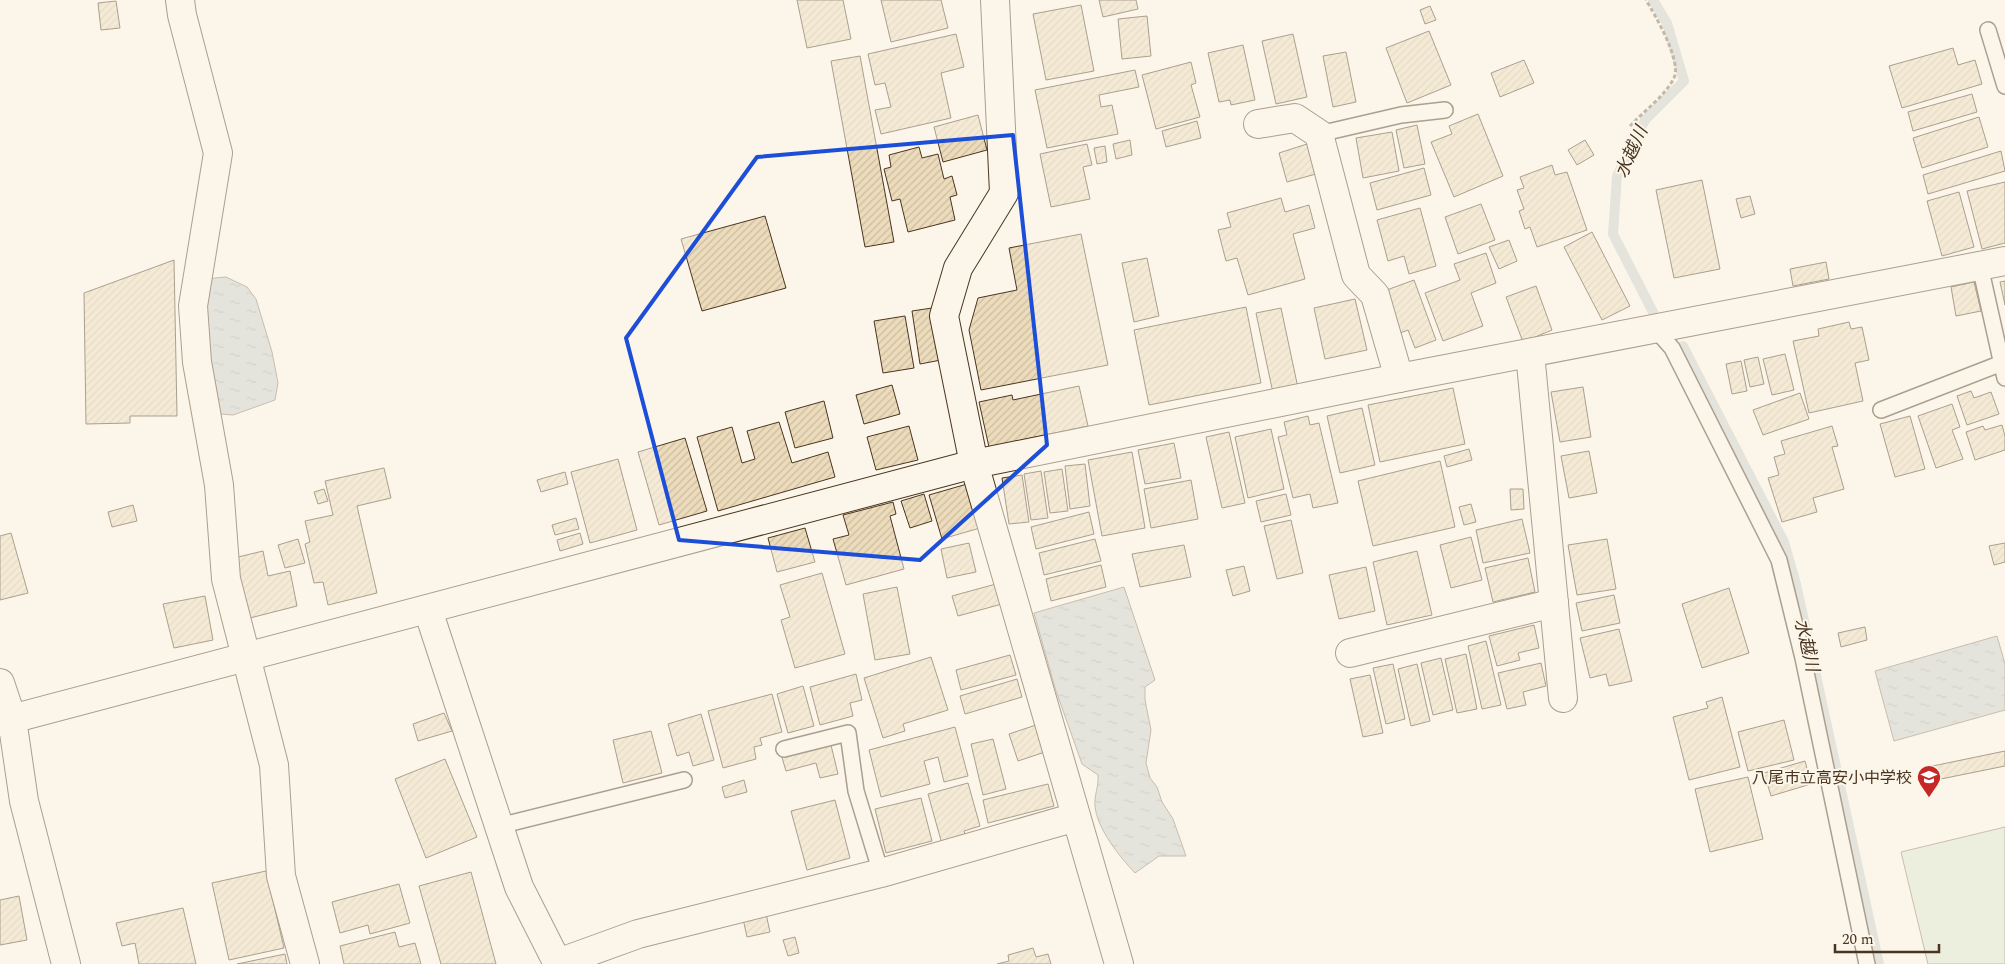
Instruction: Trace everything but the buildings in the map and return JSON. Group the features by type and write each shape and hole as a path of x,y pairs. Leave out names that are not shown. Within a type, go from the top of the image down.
{"street":[{"path":"180,0 182,16 218,153 193,306 197,362 219,485 226,579 274,765 281,876 305,964"},
{"path":"995,0 1004,193 958,268 944,316 974,464 1119,964"},
{"path":"1258,124 1295,118 1319,134 1356,275 1375,296 1399,378"},
{"path":"6,721 974,464 1399,378 1992,263"},
{"path":"1530,353 1563,698"},
{"path":"1350,653 1554,604"},
{"path":"428,610 519,887 558,964 638,934 881,873 1076,817"},
{"path":"0,683 6,721 24,801 66,964"}],"lane":[{"path":"1988,30 2005,86"},
{"path":"1319,134 1401,115 1445,110"},
{"path":"1882,410 2003,370 1992,263"},
{"path":"1655,329 1672,348 1779,560 1805,668 1867,964"},
{"path":"784,749 848,733 856,791 881,873"},
{"path":"499,826 684,780"}],"path":[{"path":"1630,126 1668,88 1675,76 1674,57 1660,23 1646,0"}],"highlighted area":[{"path":"1013,135 1047,445 920,560 679,540 626,338 757,157"}],"green space":[{"path":"2005,827 2005,964 1928,964 1901,852"}],"water":[{"path":"226,277 247,287 256,299 272,352 278,383 275,400 233,415 221,414 209,377 205,279"},
{"path":"1124,587 1155,680 1145,687 1145,700 1151,730 1146,763 1150,778 1157,787 1162,802 1173,819 1186,856 1159,856 1135,873 1116,851 1100,824 1095,806 1098,775 1082,764 1055,688 1034,613"},
{"path":"1997,636 2005,664 2005,710 1894,741 1875,671"}],"waterway":[{"name":"水越川","path":"1653,0 1667,23 1684,81 1645,120 1617,176 1613,234 1655,316"},
{"name":"水越川","path":"1683,346 1784,542 1796,584 1879,964"}],"place":[{"name":"八尾市立高安小中学校","path":"1929,798"}]}
